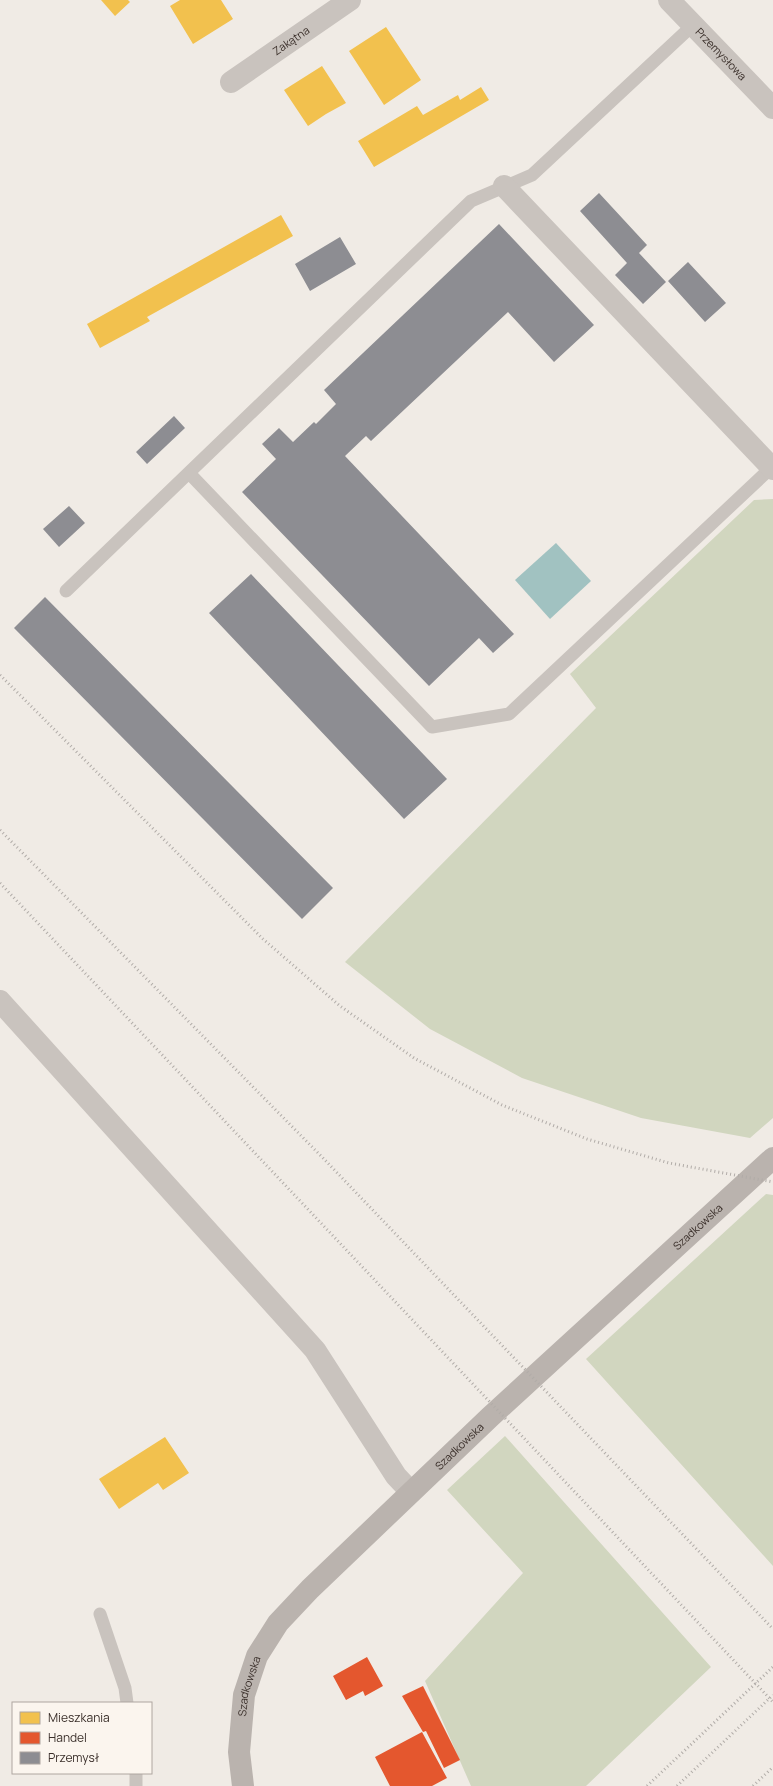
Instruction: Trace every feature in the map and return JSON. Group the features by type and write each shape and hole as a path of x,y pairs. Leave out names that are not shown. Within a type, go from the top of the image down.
{"street":[{"name":"Zakątna","path":"231,82 350,0"},
{"name":"Przemysłowa","path":"669,0 773,108"},
{"path":"504,186 772,468"},
{"path":"0,1002 315,1350 396,1476 411,1492"},
{"name":"Szadkowska","path":"244,1786 239,1752 244,1695 257,1656 278,1623 310,1589 546,1365 773,1158"}],"lane":[{"path":"66,591 470,201 532,175 693,25"},
{"path":"189,473 432,727 509,714 772,468"},
{"path":"100,1614 125,1688 127,1702"},
{"path":"136,1774 136,1786"}],"green space":[{"path":"773,499 773,1118 750,1138 641,1118 522,1078 430,1029 345,962 596,708 570,674 754,500"},
{"path":"766,1194 773,1195 773,1566 586,1359"},
{"path":"505,1436 711,1667 586,1786 471,1786 425,1681 523,1573 447,1490"}],"water":[{"path":"556,543 591,581 550,619 515,580"}],"building: Mieszkania":[{"path":"101,0 128,0 130,2 115,16"},
{"path":"180,0 221,0 233,19 193,44 170,6"},
{"path":"386,27 421,80 384,105 349,51"},
{"path":"322,66 346,103 308,126 284,90"},
{"path":"481,87 489,100 374,167 358,141 417,106 423,115 458,95 460,100"},
{"path":"281,215 293,236 147,317 150,321 100,348 87,324"},
{"path":"165,1437 189,1473 163,1490 158,1483 119,1509 99,1479"}],"building: Handel":[{"path":"367,1657 383,1686 365,1696 363,1691 346,1700 333,1676"},
{"path":"423,1686 460,1760 444,1768 426,1731 423,1732 402,1696"},
{"path":"422,1732 447,1778 432,1786 390,1786 375,1757"}],"building: Przemysł":[{"path":"599,193 647,245 639,253 666,282 643,304 615,275 627,263 580,211"},
{"path":"499,224 594,325 554,362 508,312 371,441 366,436 345,456 514,634 493,653 479,638 429,686 242,492 276,459 262,444 279,428 293,442 314,422 316,424 336,404 324,390"},
{"path":"340,237 356,264 310,291 295,264"},
{"path":"688,262 726,303 705,322 668,281"},
{"path":"174,416 185,428 147,464 136,452"},
{"path":"69,506 85,523 59,547 43,529"},
{"path":"251,574 447,779 404,819 209,613"},
{"path":"45,597 333,888 302,919 14,628"}],"railway":[{"path":"0,675 263,939 340,1006 414,1058 502,1105 587,1139 669,1163 773,1182"},
{"path":"0,830 324,1159 773,1629"},
{"path":"0,883 773,1702"},
{"path":"647,1786 773,1667"},
{"path":"677,1786 773,1695"},
{"path":"753,1786 773,1767"}]}
